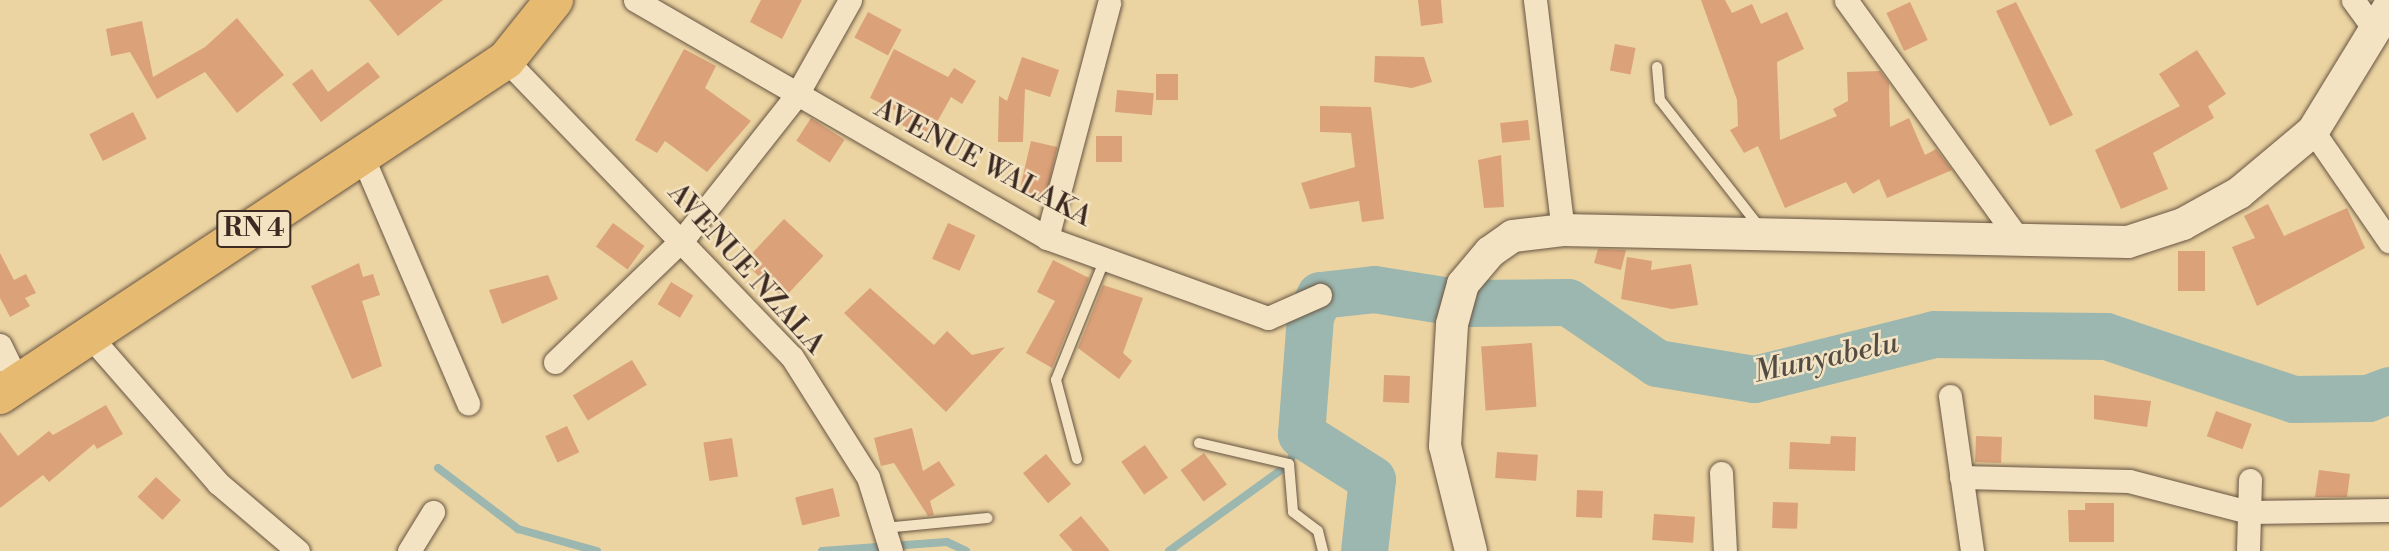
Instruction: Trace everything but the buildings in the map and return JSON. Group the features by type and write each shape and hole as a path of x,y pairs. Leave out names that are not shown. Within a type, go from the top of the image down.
{"highway":[{"name":"RN 4","path":"9,389 363,158 506,61 554,0"}],"street":[{"name":"AVENUE WALAKA","path":"635,0 796,96 1047,238 1268,318 1320,295"},
{"path":"555,362 683,239 796,96 850,0"},
{"path":"1535,0 1563,230"},
{"path":"1846,0 2020,241"},
{"path":"1471,551 1445,446 1452,324 1463,284 1490,252 1513,236 1563,230 2127,242 2183,224 2239,193 2313,131 2383,19 2353,0"},
{"path":"1047,238 1109,3"},
{"name":"AVENUE NZALA","path":"506,61 683,239 792,358 868,477 887,538"},
{"path":"2313,131 2389,241"},
{"path":"363,158 468,403"},
{"path":"89,335 218,483 298,551"},
{"path":"0,345 9,389"},
{"path":"1950,396 1972,551"},
{"path":"1721,473 1725,551"},
{"path":"1961,477 2129,481 2249,512 2389,510"},
{"path":"2248,551 2250,480"},
{"path":"409,551 433,512"}],"lane":[{"path":"1657,67 1660,100 1765,236"},
{"path":"1077,459 1056,380 1105,259"},
{"path":"1199,443 1289,464 1293,512 1318,531 1323,551"},
{"path":"887,538 988,517"}],"waterway":[{"name":"Munyabelu","path":"1364,551 1372,479 1301,434 1310,316 1320,295 1374,289 1462,303 1568,302 1657,363 1754,379 1934,334 2106,336 2293,399 2368,398 2389,390"},
{"path":"1169,551 1289,464 1301,434"},
{"path":"438,468 518,529 597,551"},
{"path":"822,551 947,542 966,551"}]}
